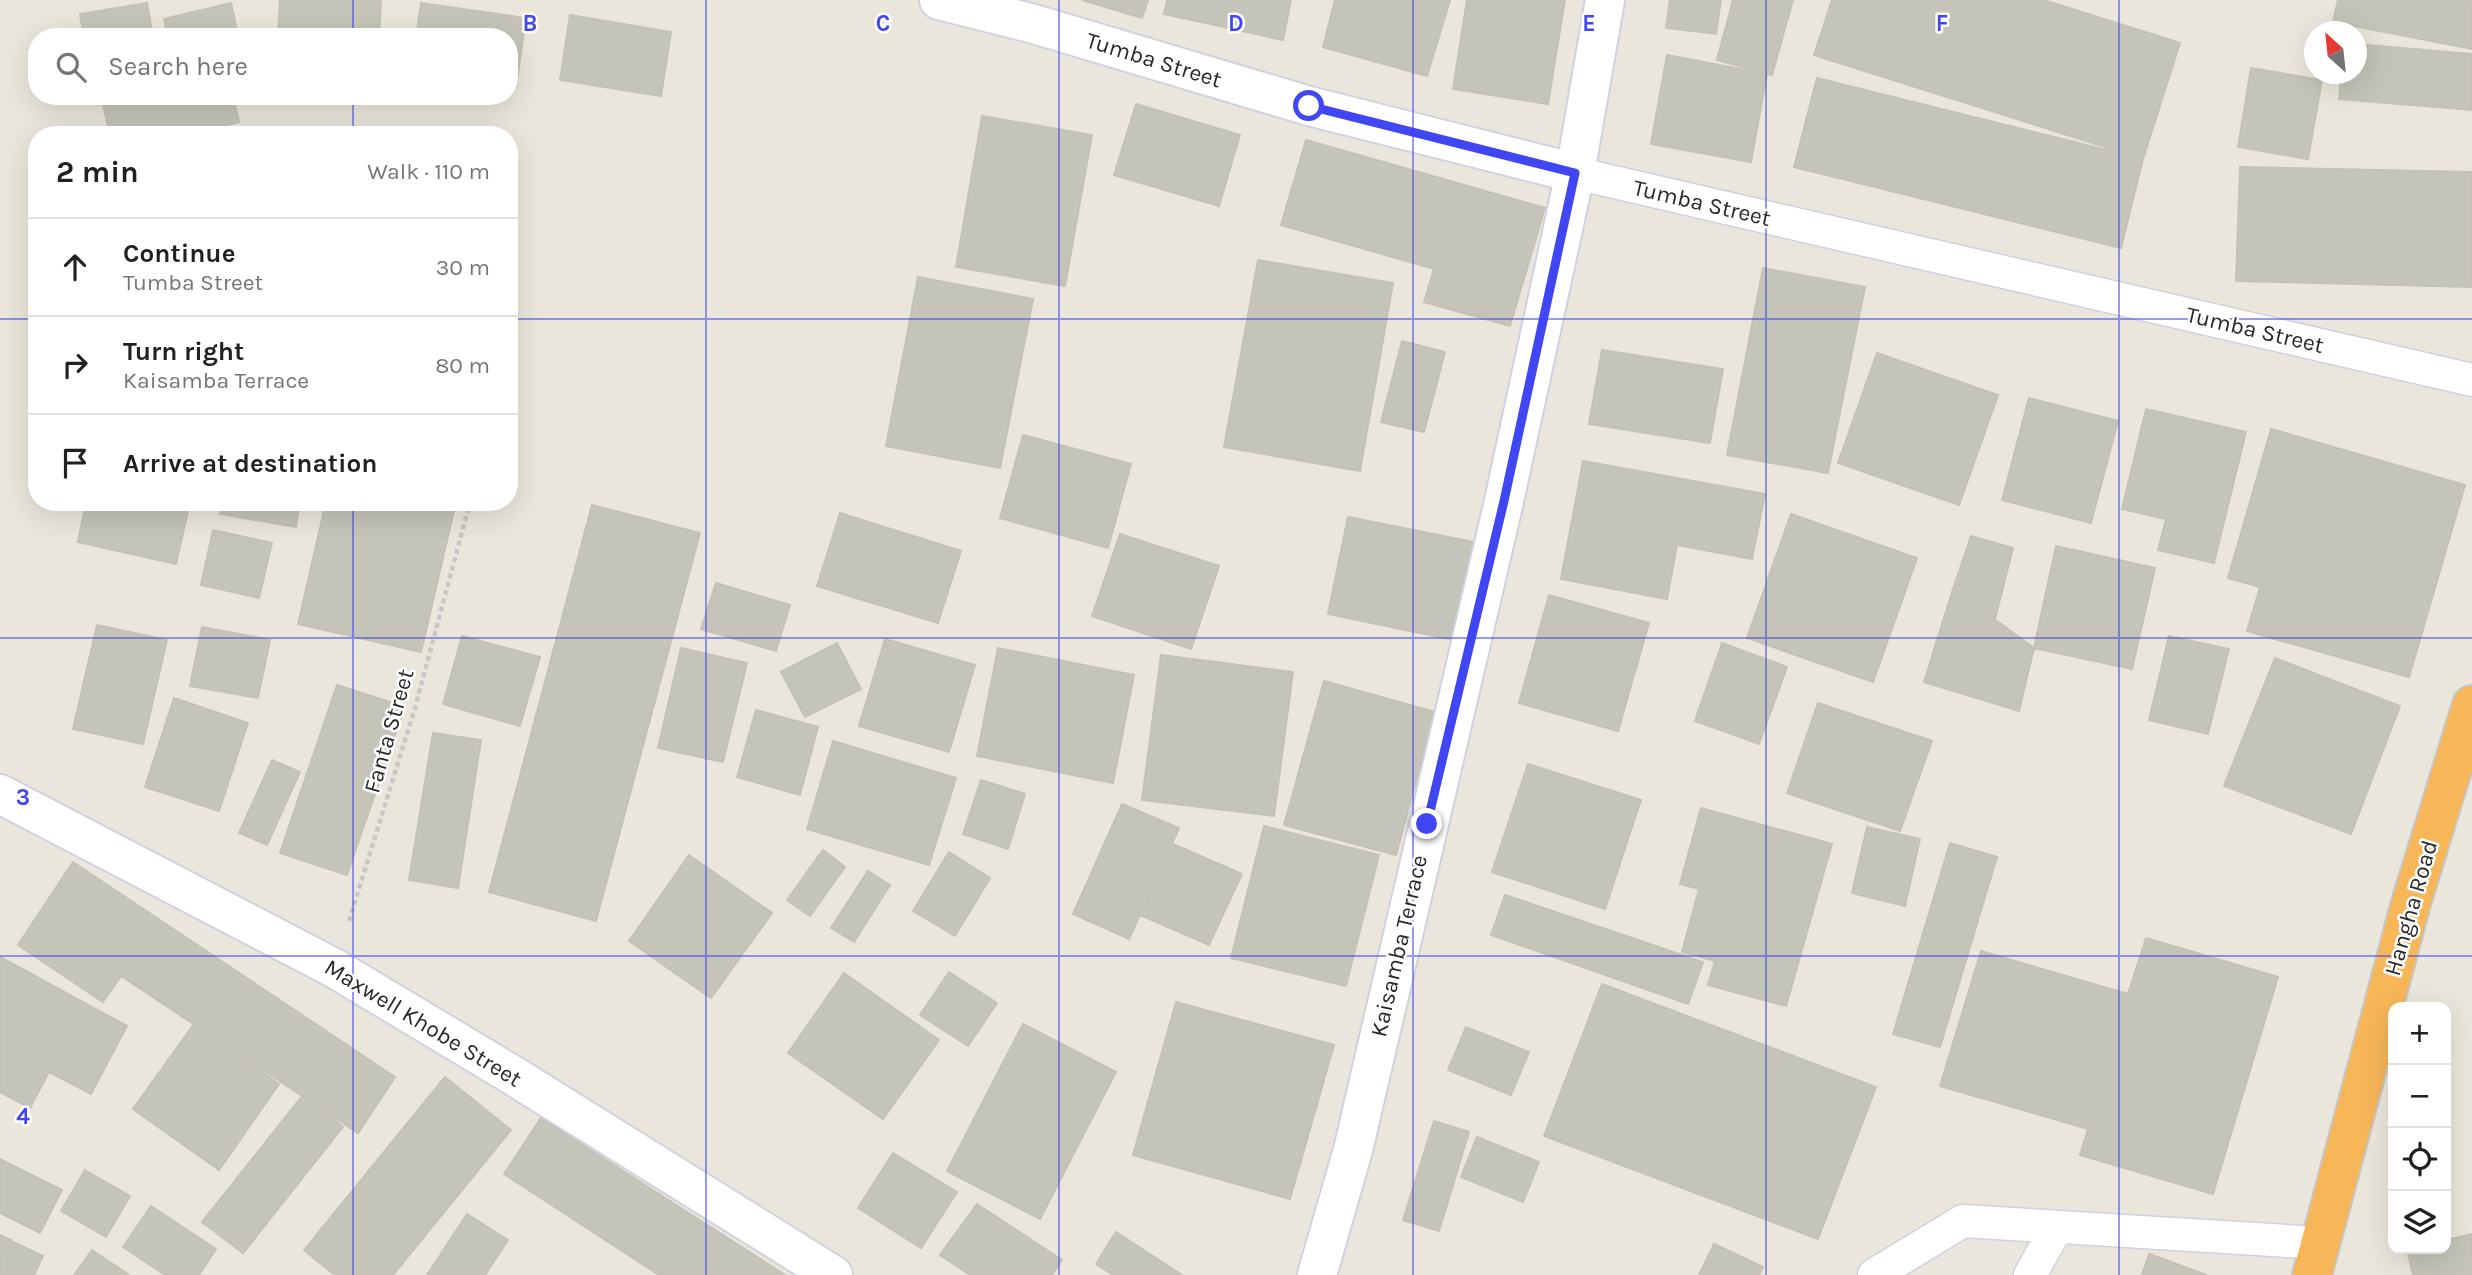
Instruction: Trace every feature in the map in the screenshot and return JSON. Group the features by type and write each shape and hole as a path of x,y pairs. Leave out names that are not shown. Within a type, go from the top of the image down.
{"highway":[{"name":"Hangha Road","path":"2315,1259 2412,902 2472,705"}],"street":[{"name":"Tumba Street","path":"939,0 1034,24 1309,106 1575,173"},
{"name":"Kaisamba Terrace","path":"1317,1275 1353,1150 1504,501 1575,173 1605,0"},
{"name":"Maxwell Khobe Street","path":"0,794 334,968 514,1076 833,1275"}],"lane":[{"name":"Tumba Street","path":"1575,173 2472,380"},
{"path":"1874,1275 1963,1221 2057,1227 2315,1259"},
{"path":"2031,1275 2057,1227"}],"path":[{"name":"Fanta Street","path":"334,968 415,708 468,511"}],"building":[{"path":"280,0 381,0 379,28 278,28"},
{"path":"1082,0 1148,0 1142,18"},
{"path":"1167,0 1291,0 1283,40 1164,14"},
{"path":"1335,0 1450,0 1427,76 1323,47"},
{"path":"1467,0 1565,0 1548,104 1453,89"},
{"path":"1670,0 1721,0 1716,34 1666,28"},
{"path":"1733,0 1793,0 1772,75 1717,60"},
{"path":"1832,0 2044,0 2180,43 2143,159 1814,55"},
{"path":"2338,0 2472,0 2472,49 2367,29 2367,21 2333,21"},
{"path":"147,3 151,28 82,28 80,14"},
{"path":"231,3 236,28 166,28 164,19"},
{"path":"421,3 526,18 518,73 518,28 417,28"},
{"path":"570,15 671,32 661,96 560,80"},
{"path":"2367,45 2472,54 2472,110 2339,99 2340,84 2367,84"},
{"path":"1667,55 1767,74 1751,162 1651,144"},
{"path":"2251,68 2304,77 2304,84 2321,84 2308,159 2238,147"},
{"path":"1817,78 2143,159 2121,248 1794,167"},
{"path":"1136,104 1240,135 1219,206 1114,175"},
{"path":"103,105 235,105 239,122 222,126 108,126"},
{"path":"982,116 1092,135 1065,286 956,267"},
{"path":"1306,140 1545,208 1510,326 1424,302 1434,269 1281,225"},
{"path":"2240,167 2472,172 2472,287 2236,281"},
{"path":"1258,260 1393,283 1360,471 1224,447"},
{"path":"1763,268 1865,287 1828,473 1727,455"},
{"path":"918,277 1033,299 1000,468 886,446"},
{"path":"1402,341 1445,352 1424,432 1381,422"},
{"path":"1602,350 1723,369 1710,443 1589,424"},
{"path":"1877,353 1998,395 1959,505 1838,463"},
{"path":"2029,398 2118,421 2091,523 2002,500"},
{"path":"2146,409 2246,432 2214,563 2158,550 2166,519 2122,509"},
{"path":"2271,429 2465,485 2409,677 2247,631 2260,587 2228,578"},
{"path":"1023,435 1131,464 1108,548 1000,518"},
{"path":"1583,461 1765,494 1752,559 1677,545 1667,599 1561,579"},
{"path":"592,505 700,533 596,921 489,892"},
{"path":"84,511 188,511 176,564 78,542"},
{"path":"220,511 299,511 296,527 220,514"},
{"path":"324,511 454,511 421,652 298,624"},
{"path":"840,513 961,551 938,623 817,586"},
{"path":"1791,514 1917,558 1873,682 1747,638"},
{"path":"1348,517 1479,543 1459,641 1328,614"},
{"path":"213,530 272,543 259,598 201,585"},
{"path":"1120,534 1219,566 1191,649 1092,616"},
{"path":"1971,536 2013,548 1995,619 1953,589"},
{"path":"2056,546 2155,568 2132,669 2034,648"},
{"path":"716,583 790,605 776,651 701,629"},
{"path":"1953,589 2034,648 2019,711 1924,682"},
{"path":"1549,595 1649,623 1618,731 1519,703"},
{"path":"97,625 167,640 143,744 73,729"},
{"path":"202,627 270,640 258,698 190,686"},
{"path":"462,636 540,657 520,726 443,704"},
{"path":"2169,636 2229,649 2208,734 2149,720"},
{"path":"885,639 975,665 949,752 859,726"},
{"path":"837,643 861,689 805,717 781,672"},
{"path":"1722,643 1787,667 1759,744 1695,721"},
{"path":"681,648 747,663 723,762 658,748"},
{"path":"998,648 1134,675 1113,783 977,756"},
{"path":"1161,655 1293,672 1274,816 1142,800"},
{"path":"2275,658 2400,706 2351,834 2224,786"},
{"path":"1324,681 1435,712 1396,855 1284,825"},
{"path":"337,685 405,707 347,875 280,853"},
{"path":"174,698 248,723 219,811 145,787"},
{"path":"1818,703 1932,741 1900,831 1787,793"},
{"path":"756,710 818,727 800,795 737,777"},
{"path":"433,733 481,740 458,888 409,880"},
{"path":"833,741 956,778 929,865 807,829"},
{"path":"272,760 300,772 267,845 239,833"},
{"path":"1528,764 1641,800 1605,909 1492,872"},
{"path":"981,780 1025,794 1008,849 963,834"},
{"path":"1122,804 1179,828 1129,939 1073,914"},
{"path":"1701,808 1832,844 1786,1006 1708,985 1715,961 1682,952 1699,889 1680,884"},
{"path":"1264,826 1379,855 1346,986 1231,958"},
{"path":"1867,827 1920,839 1905,906 1852,893"},
{"path":"1950,843 1997,857 1940,1047 1893,1034"},
{"path":"1173,844 1242,874 1209,945 1140,915"},
{"path":"823,850 845,867 810,916 787,900"},
{"path":"949,852 990,878 955,936 913,911"},
{"path":"689,855 772,913 711,998 629,941"},
{"path":"73,862 395,1077 358,1133 121,976 103,1002 18,945"},
{"path":"868,871 890,885 854,942 831,928"},
{"path":"1505,895 1703,962 1688,1004 1491,935"},
{"path":"2146,938 2278,977 2213,1194 2080,1155 2088,1129 1940,1086 1981,951 2128,994"},
{"path":"0,957 127,1026 91,1094 49,1072 30,1108 0,1092"},
{"path":"949,972 997,1003 968,1046 920,1015"},
{"path":"844,973 939,1040 883,1119 788,1053"},
{"path":"1602,984 1876,1087 1818,1239 1544,1136"},
{"path":"1176,1002 1334,1045 1290,1199 1133,1155"},
{"path":"194,1024 279,1084 219,1170 133,1109"},
{"path":"1023,1024 1116,1072 1040,1219 947,1171"},
{"path":"1466,1027 1529,1052 1511,1095 1448,1070"},
{"path":"445,1077 511,1130 393,1275 335,1275 304,1250"},
{"path":"303,1095 343,1127 243,1253 202,1222"},
{"path":"541,1118 785,1275 659,1275 504,1174"},
{"path":"1434,1121 1469,1132 1439,1231 1403,1220"},
{"path":"1477,1137 1539,1162 1523,1202 1461,1177"},
{"path":"893,1153 957,1192 921,1248 858,1208"},
{"path":"0,1159 62,1190 40,1233 0,1213"},
{"path":"85,1170 130,1196 106,1237 61,1211"},
{"path":"977,1204 1062,1260 1052,1275 970,1275 940,1255"},
{"path":"151,1206 216,1249 199,1275 165,1275 123,1247"},
{"path":"467,1214 508,1240 485,1275 427,1275"},
{"path":"1116,1232 1182,1275 1113,1275 1096,1264"},
{"path":"2472,1234 2472,1275 2413,1275 2408,1254 2451,1254 2451,1239"},
{"path":"0,1235 11,1240 0,1260"},
{"path":"9,1240 43,1256 34,1275 0,1275 0,1257"},
{"path":"1714,1244 1763,1267 1759,1275 1699,1275"},
{"path":"92,1250 129,1275 74,1275"},
{"path":"2149,1254 2207,1275 2142,1275"}],"route":[{"path":"1309,106 1575,173 1504,501 1427,824"}]}
